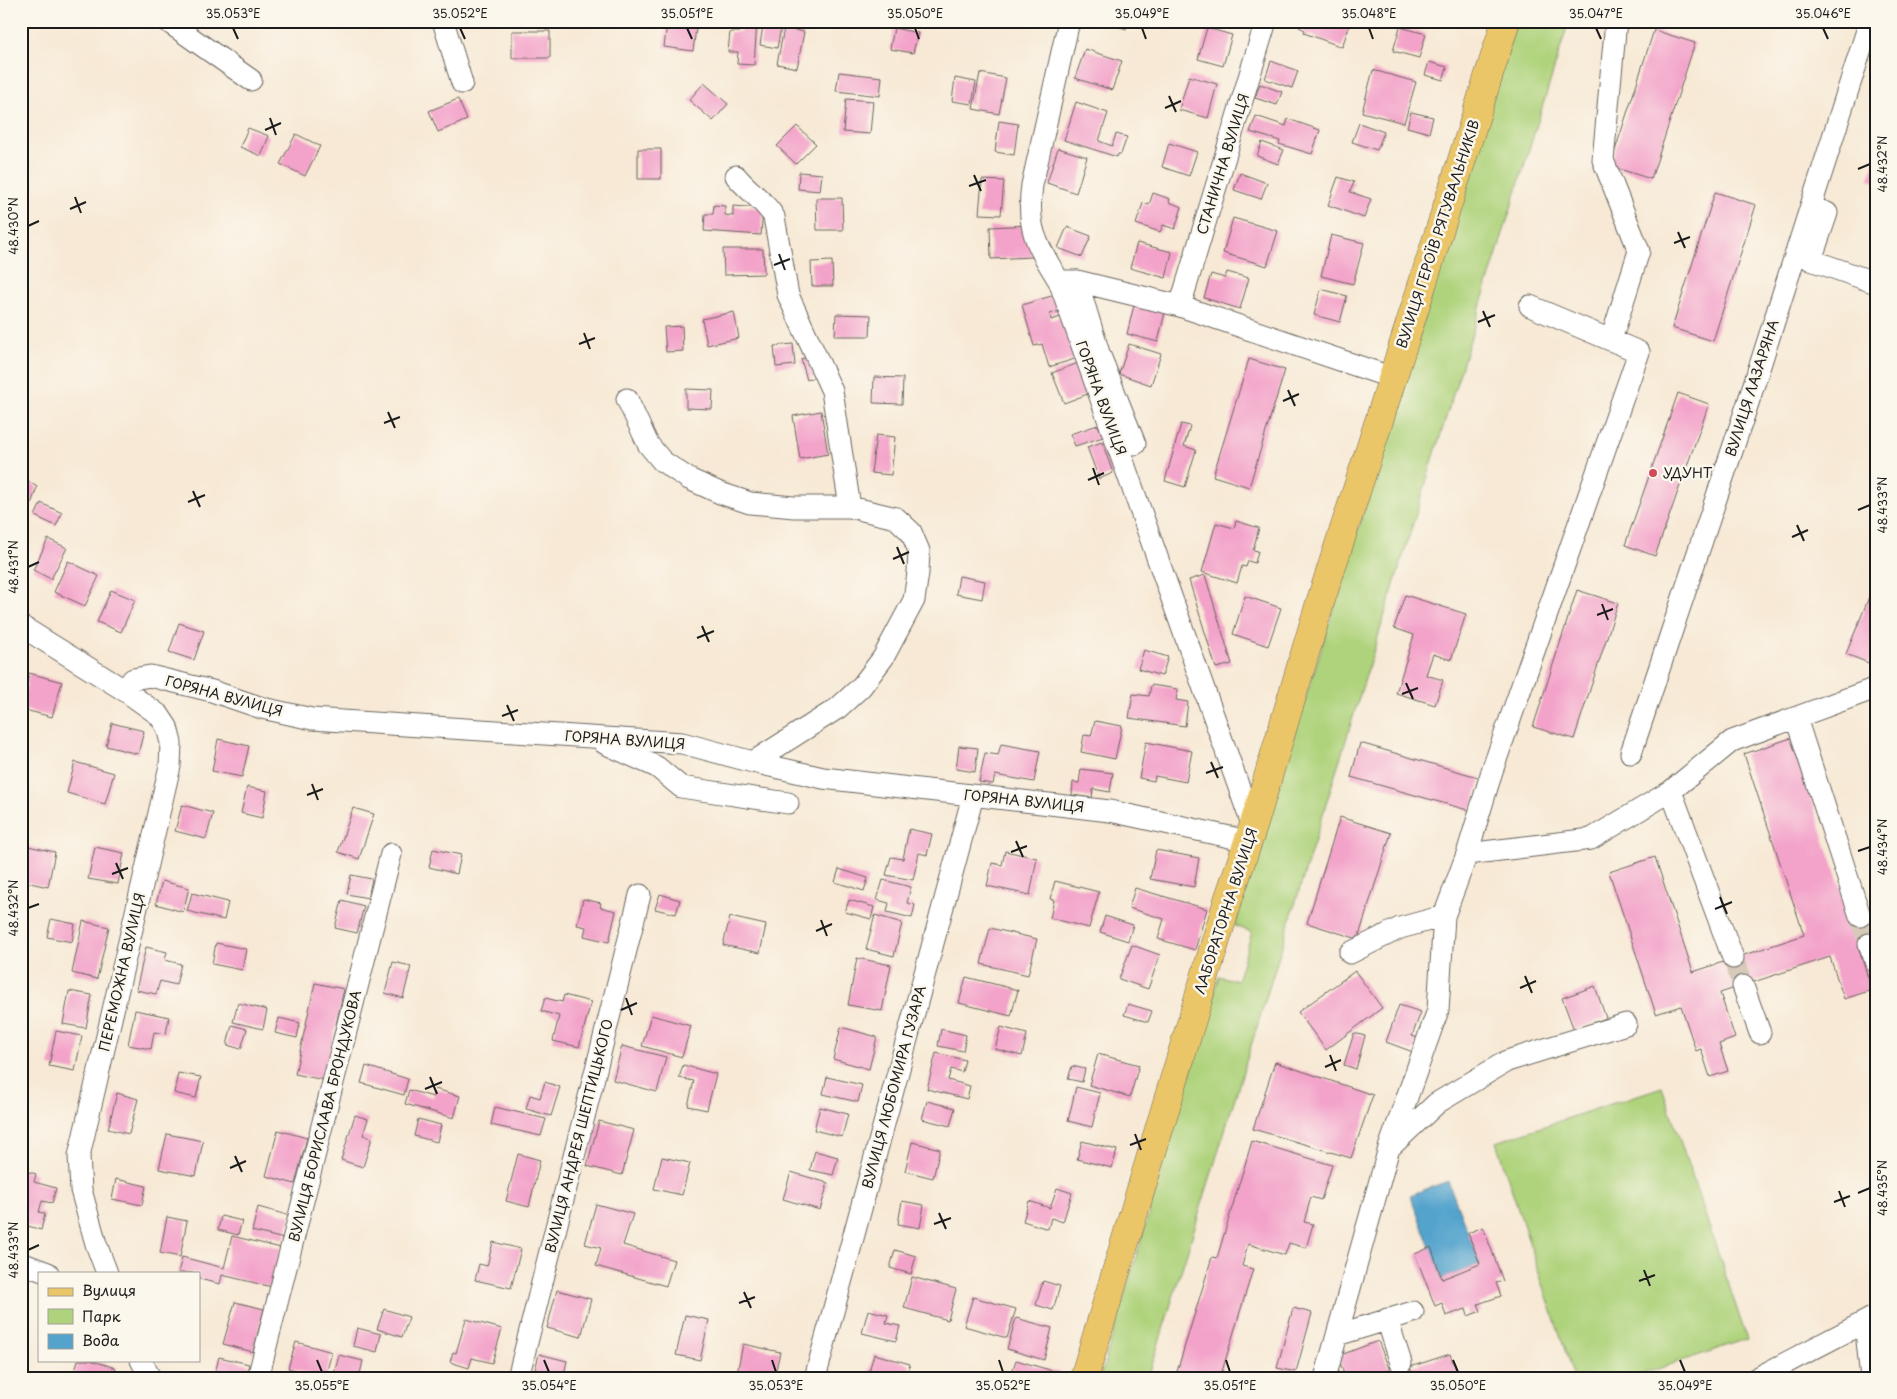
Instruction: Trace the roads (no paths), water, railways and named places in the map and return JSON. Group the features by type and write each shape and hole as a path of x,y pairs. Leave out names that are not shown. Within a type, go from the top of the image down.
{"main road":[{"name":"ВУЛИЦЯ ГЕРОЇВ РЯТУВАЛЬНИКІВ","path":"1371,446 1506,21"},
{"name":"ЛАБОРАТОРНА ВУЛИЦЯ","path":"1084,1378 1229,897 1251,834 1319,606 1371,446"}],"street":[{"path":"167,21 251,80"},
{"path":"443,21 462,83"},
{"path":"1069,21 1032,185 1029,207 1031,228 1039,248 1068,281 1135,444"},
{"name":"СТАНИЧНА ВУЛИЦЯ","path":"1180,306 1266,21"},
{"path":"1611,340 1639,251 1603,160 1616,21"},
{"name":"ВУЛИЦЯ ЛАЗАРЯНА","path":"1631,753 1745,413 1870,21"},
{"path":"736,176 745,187 768,207 774,218 788,295 832,391 850,507"},
{"path":"1810,207 1827,213 1811,260 1876,283"},
{"path":"1068,281 1180,306 1393,378"},
{"name":"ГОРЯНА ВУЛИЦЯ","path":"124,690 133,680 150,676 212,691 262,708 312,719 682,743 824,778 1110,811 1251,834 1068,281"},
{"path":"1328,1375 1337,1335 1389,1148 1438,1010 1444,916 1467,854 1495,762 1639,352 1530,306"},
{"path":"627,399 648,444 662,461 689,479 720,493 750,503 794,507 850,507 896,518 911,532 919,551 914,600 883,658 861,687 838,708 753,762"},
{"path":"21,626 124,690"},
{"path":"1467,854 1591,839 1671,791 1732,741 1876,688"},
{"name":"ПЕРЕМОЖНА ВУЛИЦЯ","path":"107,1272 96,1244 81,1190 79,1156 170,766 171,744 168,727 159,715 124,690"},
{"path":"1796,718 1860,916"},
{"path":"594,738 657,767 681,787 788,802"},
{"path":"1671,791 1734,958"},
{"name":"ВУЛИЦЯ ЛЮБОМИРА ГУЗАРА","path":"815,1378 973,796"},
{"name":"ВУЛИЦЯ БОРИСЛАВА БРОНДУКОВА","path":"258,1378 391,854"},
{"name":"ВУЛИЦЯ АНДРЕЯ ШЕПТИЦЬКОГО","path":"518,1378 640,895"},
{"path":"1350,953 1400,928 1444,916"},
{"path":"1743,986 1760,1033"},
{"path":"1389,1148 1438,1103 1507,1061 1626,1024"},
{"path":"21,1263 45,1272"},
{"path":"1337,1335 1413,1312"},
{"path":"1387,1319 1401,1363"},
{"path":"1757,1378 1870,1319 1872,1378"},
{"path":"142,1362 150,1378"}],"water":[{"path":"1448,1181 1480,1264 1442,1279 1410,1195"}],"tunnel":[{"path":"1860,916 1869,944"},
{"path":"1733,958 1743,986"}],"place":[{"name":"УДУНТ","path":"1653,473"}]}
